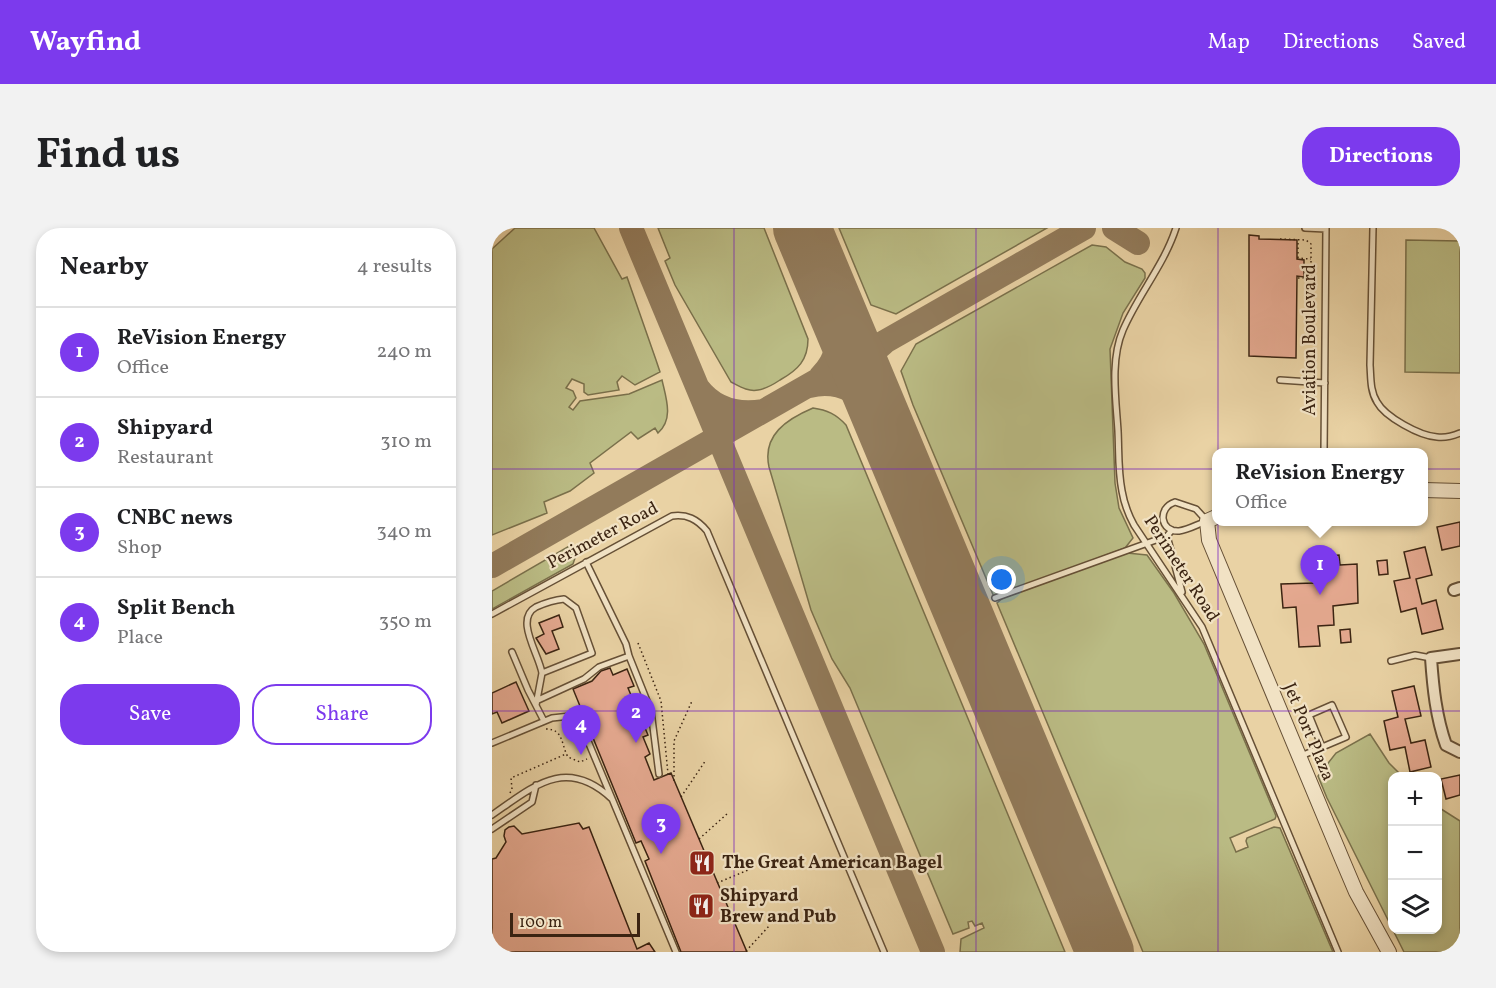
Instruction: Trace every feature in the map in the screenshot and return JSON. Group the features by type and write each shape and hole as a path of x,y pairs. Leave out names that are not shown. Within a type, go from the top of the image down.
{"street":[{"path":"1428,490 1460,491"},
{"name":"Jet Port Plaza","path":"1212,519 1209,540 1356,892 1389,952"},
{"path":"1460,654 1431,658 1435,700 1443,737 1446,745 1460,752"}],"lane":[{"name":"Perimeter Road","path":"1176,228 1159,266 1136,303 1123,330 1116,358 1122,491 1126,510 1145,543 1202,627 1338,952"},
{"path":"1305,228 1326,228"},
{"name":"Aviation Boulevard","path":"1324,448 1326,228"},
{"path":"1373,228 1370,365 1374,397 1389,416 1426,435 1445,437 1460,433"},
{"path":"1280,380 1325,383"},
{"path":"1175,502 1196,509 1212,519 1182,531 1172,530 1165,524 1163,515 1167,506 1175,502"},
{"name":"Perimeter Road","path":"492,614 672,516 684,515 691,518 706,531 884,952"},
{"path":"995,598 1167,536 1172,530"},
{"path":"1167,536 1183,596"},
{"path":"586,562 626,644 651,711 659,774"},
{"path":"536,703 542,673 527,628 526,618 529,612 539,606 564,599 576,608 592,653 542,673"},
{"path":"512,652 544,721"},
{"path":"536,703 584,679 600,667 629,656"},
{"path":"1391,661 1415,656 1431,658"},
{"path":"1299,757 1346,737 1332,705 1309,715 1322,747"},
{"path":"492,743 544,721 564,716 576,718 584,727 676,952"},
{"path":"492,815 536,785 555,777 582,779 595,785 614,800"},
{"path":"492,829 532,802 536,785"}],"path":[{"path":"1280,240 1306,240 1311,244 1310,278 1297,278"},
{"path":"1298,240 1298,258 1311,259"},
{"path":"674,781 674,741 692,701"},
{"path":"538,732 548,728 554,729 563,740 566,754 580,762 596,756"},
{"path":"510,793 511,778 566,754"},
{"path":"681,797 706,760"},
{"path":"699,839 728,813"},
{"path":"717,883 753,868"},
{"path":"746,951 770,925"}],"green space":[{"path":"515,228 594,228 622,279 627,277 660,372 635,385 622,376 617,382 619,390 588,395 584,392 584,384 572,379 566,388 573,391 576,398 569,407 573,410 580,401 629,394 662,380 667,401 667,415 658,433 655,428 638,439 631,432 590,463 594,473 570,491 544,502 547,513 492,535 492,249"},
{"path":"658,228 764,228 808,339 808,346 801,364 775,383 761,389 747,389 731,382 675,285 665,261 670,258"},
{"path":"839,228 1047,228 896,314 871,305"},
{"path":"1406,240 1460,241 1460,373 1405,372"},
{"path":"1092,245 1106,247 1125,262 1142,269 1145,273 1145,278 1123,313 1110,349 1115,483 1119,508 1133,538 1125,548 994,597 913,405 901,371 916,344"},
{"path":"813,408 831,413 846,425 1065,952 960,952 961,939 984,928 982,923 975,926 972,921 968,922 969,928 953,934 850,688 832,659 811,610 769,467 769,446 773,437 794,417"},
{"path":"571,545 576,555 573,564 492,609 492,591"},
{"path":"1127,553 1147,555 1174,593 1204,644 1276,816 1275,819 1230,838 1236,852 1248,847 1247,838 1274,827 1280,828 1333,952 1143,952 997,603 1003,598"},
{"path":"1370,734 1389,763 1398,772 1388,772 1388,920 1318,776 1336,753"},
{"path":"1442,810 1460,821 1460,952 1404,952 1395,934 1442,934"}],"building":[{"path":"1249,235 1259,236 1259,239 1297,240 1297,259 1304,260 1304,277 1297,276 1296,358 1249,356"},
{"path":"1460,522 1460,546 1442,550 1437,527"},
{"path":"1425,547 1432,575 1416,579 1422,604 1436,600 1443,629 1422,634 1416,608 1401,612 1394,581 1410,578 1404,552"},
{"path":"1339,555 1340,565 1357,564 1358,603 1333,606 1334,625 1318,626 1320,646 1299,647 1296,607 1283,608 1281,584 1314,583 1313,572 1320,572 1319,557"},
{"path":"1387,560 1388,574 1379,575 1377,561"},
{"path":"559,615 563,627 552,631 559,649 546,654 536,638 544,634 539,623"},
{"path":"1350,629 1351,642 1341,643 1340,630"},
{"path":"610,668 613,675 627,669 634,686 628,688 648,735 643,737 650,754 645,757 654,780 671,773 747,952 681,952 645,861 649,859 641,841 636,843 573,689 592,681 601,671"},
{"path":"516,682 529,711 502,723 497,712 492,714 492,693"},
{"path":"1414,686 1421,716 1405,719 1411,743 1425,740 1431,767 1410,772 1405,747 1390,750 1384,721 1398,717 1392,691"},
{"path":"1460,775 1460,795 1446,799 1442,779"},
{"path":"579,823 583,829 589,827 637,949 649,943 655,952 492,952 492,859 496,858 506,842 505,830 514,826 522,834"}],"taxiway":[{"path":"631,228 933,952"},
{"path":"492,566 1084,228"},
{"path":"1114,228 1138,243"},
{"path":"821,376 835,355 839,331 838,313"},
{"path":"872,394 869,366 874,353 884,343"},
{"path":"809,386 832,384 852,391 868,403 883,421"},
{"path":"698,388 711,401 727,409 745,412 763,411"}],"runway":[{"path":"802,228 1105,952"}],"place":[{"name":"ReVision Energy","path":"1320,595"},
{"name":"Shipyard","path":"636,743"},
{"name":"Split Bench","path":"581,755"},
{"name":"CNBC news","path":"661,854"},
{"name":"The Great American Bagel","path":"702,863"},
{"name":"Shipyard Brew and Pub","path":"701,906"}]}
